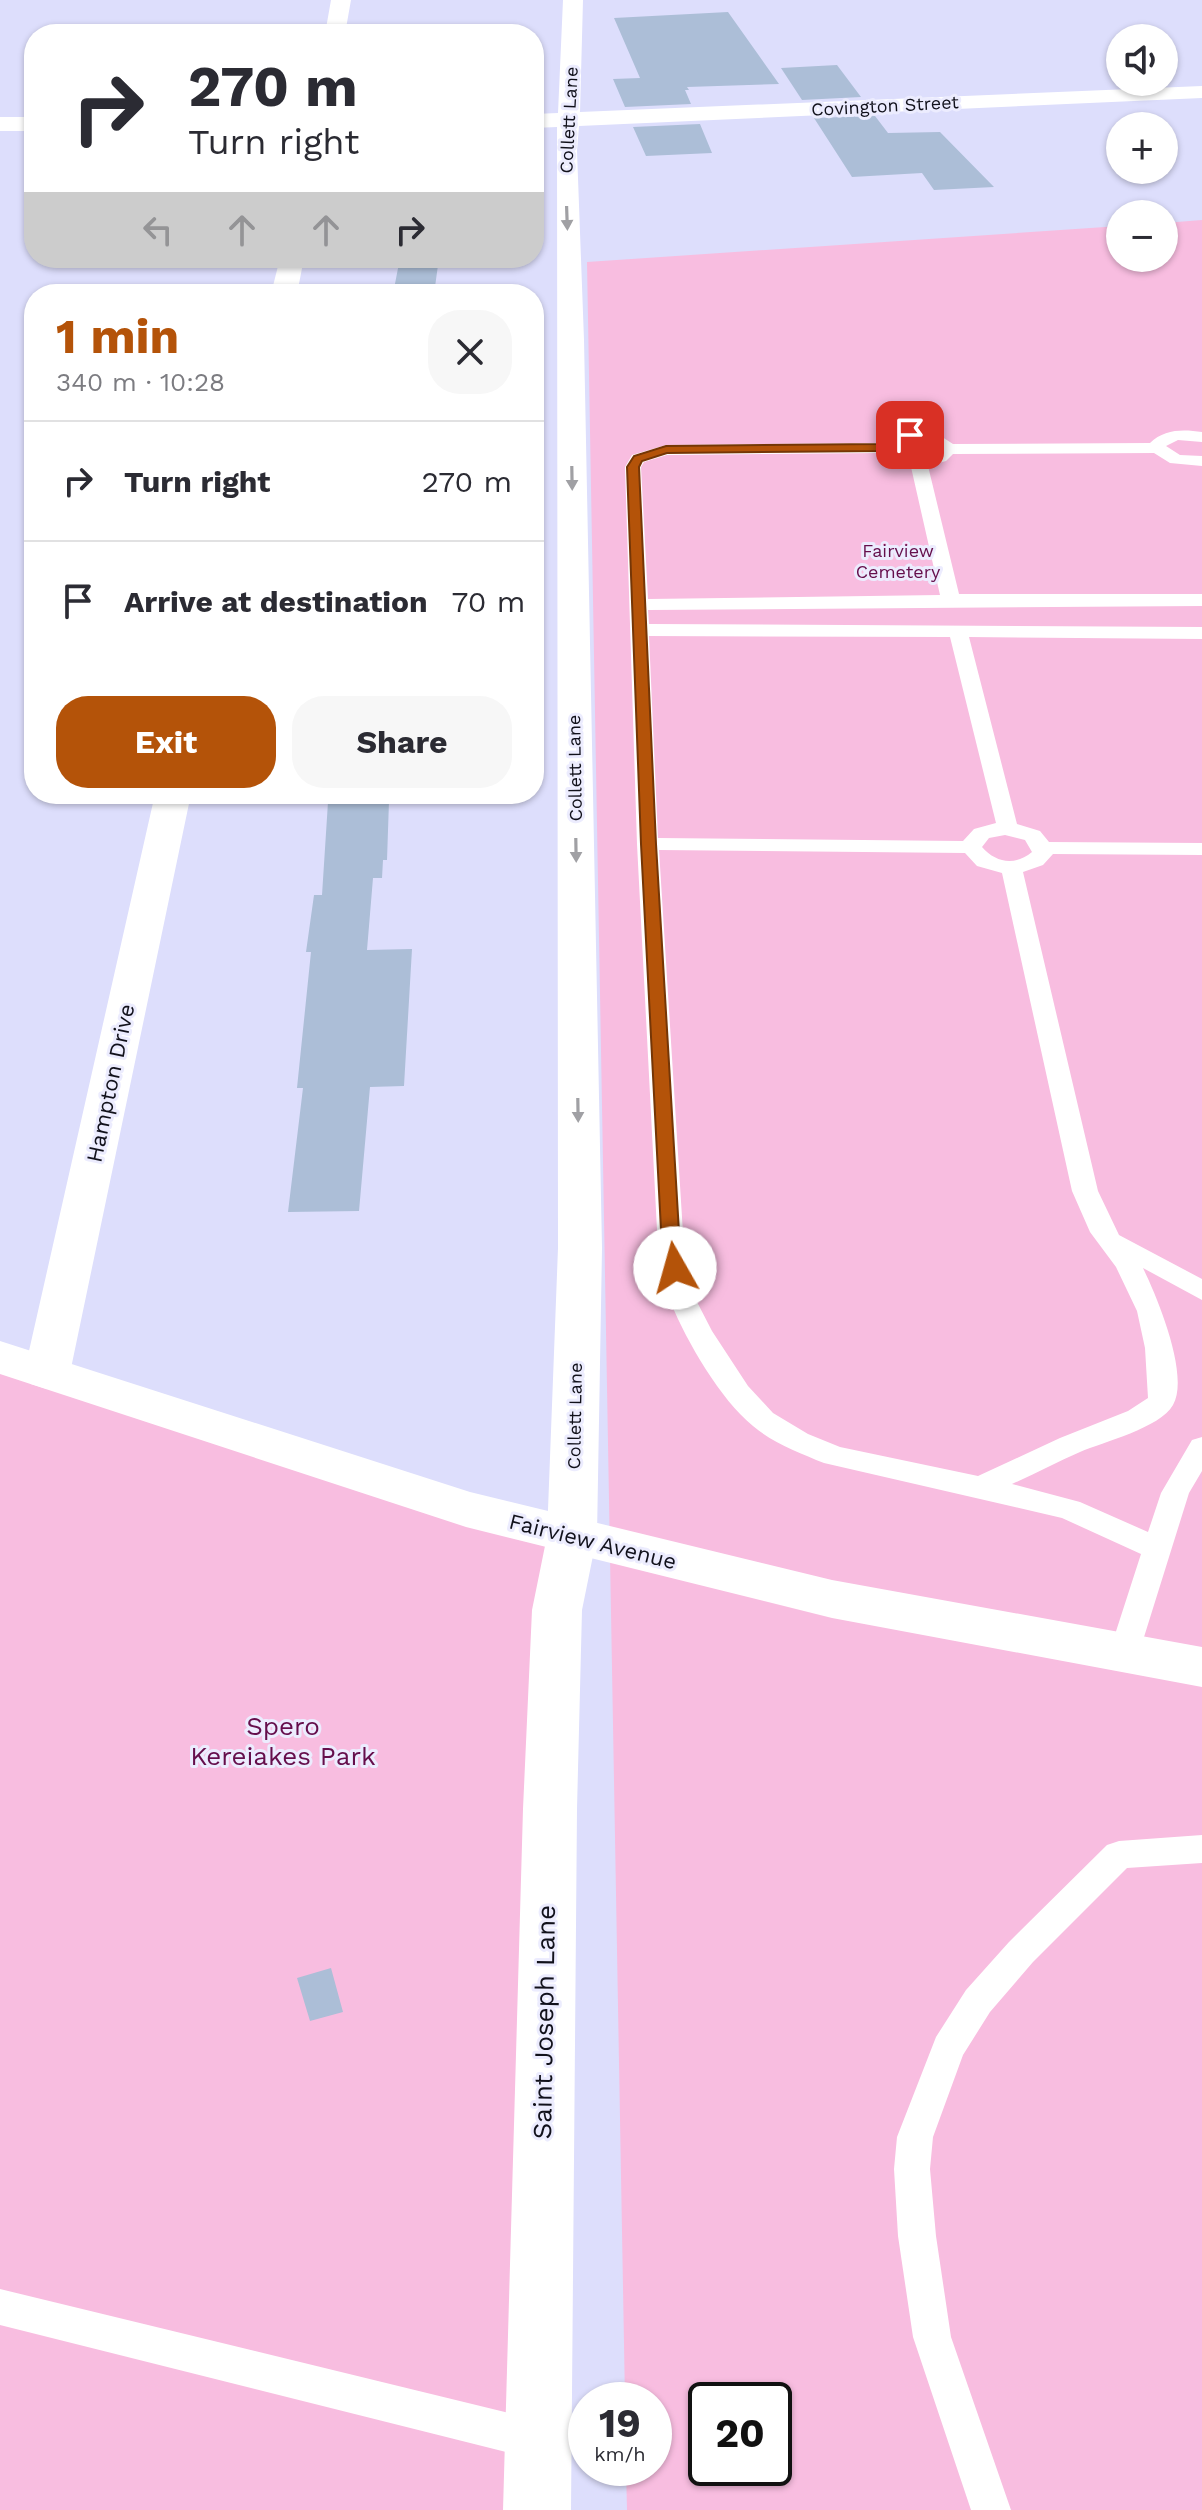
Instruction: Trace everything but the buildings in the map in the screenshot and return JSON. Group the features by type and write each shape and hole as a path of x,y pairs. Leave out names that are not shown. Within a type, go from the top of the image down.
{"street":[{"path":"337,24 341,0"},
{"name":"Collett Lane","path":"572,1536 580,1232 571,340 566,151 573,0"},
{"name":"Covington Street","path":"544,121 1202,92"},
{"path":"0,124 24,124"},
{"name":"Hampton Drive","path":"13,1364 170,804"},
{"name":"Fairview Avenue","path":"13,1364 428,1498 572,1536 832,1599 1202,1667"},
{"name":"Saint Joseph Lane","path":"537,2510 542,2111 554,1687 557,1610 572,1536"}],"lane":[{"path":"883,448 892,438 910,435 935,439 947,449 1158,448 1167,456 1197,461 1202,485"},
{"path":"1158,448 1159,442 1167,437 1202,437"},
{"path":"947,449 942,457 918,462 894,458 883,448 676,449 650,453 638,459 633,467 648,844 671,1249 683,1300 699,1333 738,1393 763,1420 781,1433 816,1449 854,1461 1070,1509 1155,1548"},
{"path":"918,462 951,600"},
{"path":"951,600 974,604 988,614 985,626 958,633 931,628 918,616 926,604 951,600"},
{"path":"638,605 1202,600"},
{"path":"639,630 1202,633"},
{"path":"958,633 1008,829"},
{"path":"1008,829 1034,837 1043,848 1043,853 1036,862 1011,867 987,863 976,856 971,847 981,833 1008,829"},
{"path":"648,844 971,847"},
{"path":"1043,848 1202,849"},
{"path":"981,1487 1070,1445 1138,1418 1161,1402 1163,1387 1159,1348 1150,1311 1128,1264 1103,1232 1085,1191 1011,867"},
{"path":"1103,1232 1146,1261 1202,1291"},
{"path":"1124,1653 1175,1493 1202,1447"},
{"path":"994,2504 932,2337 917,2236 912,2169 915,2137 925,2104 948,2048 978,2001 1021,1952 1119,1855 1202,1849"},
{"path":"0,2307 538,2440"}],"green space":[{"name":"Fairview Cemetery","path":"1202,220 1202,2510 627,2510 626,2486 672,2486 672,2382 625,2382 587,262 1106,227 1106,272 1178,272 1178,222"},
{"name":"Spero Kereiakes Park","path":"0,1350 572,1536 539,2510 0,2510"}],"route":[{"path":"675,1268 671,1249 648,844 633,467 638,459 666,450 883,448 885,442 892,438 910,435"}]}
